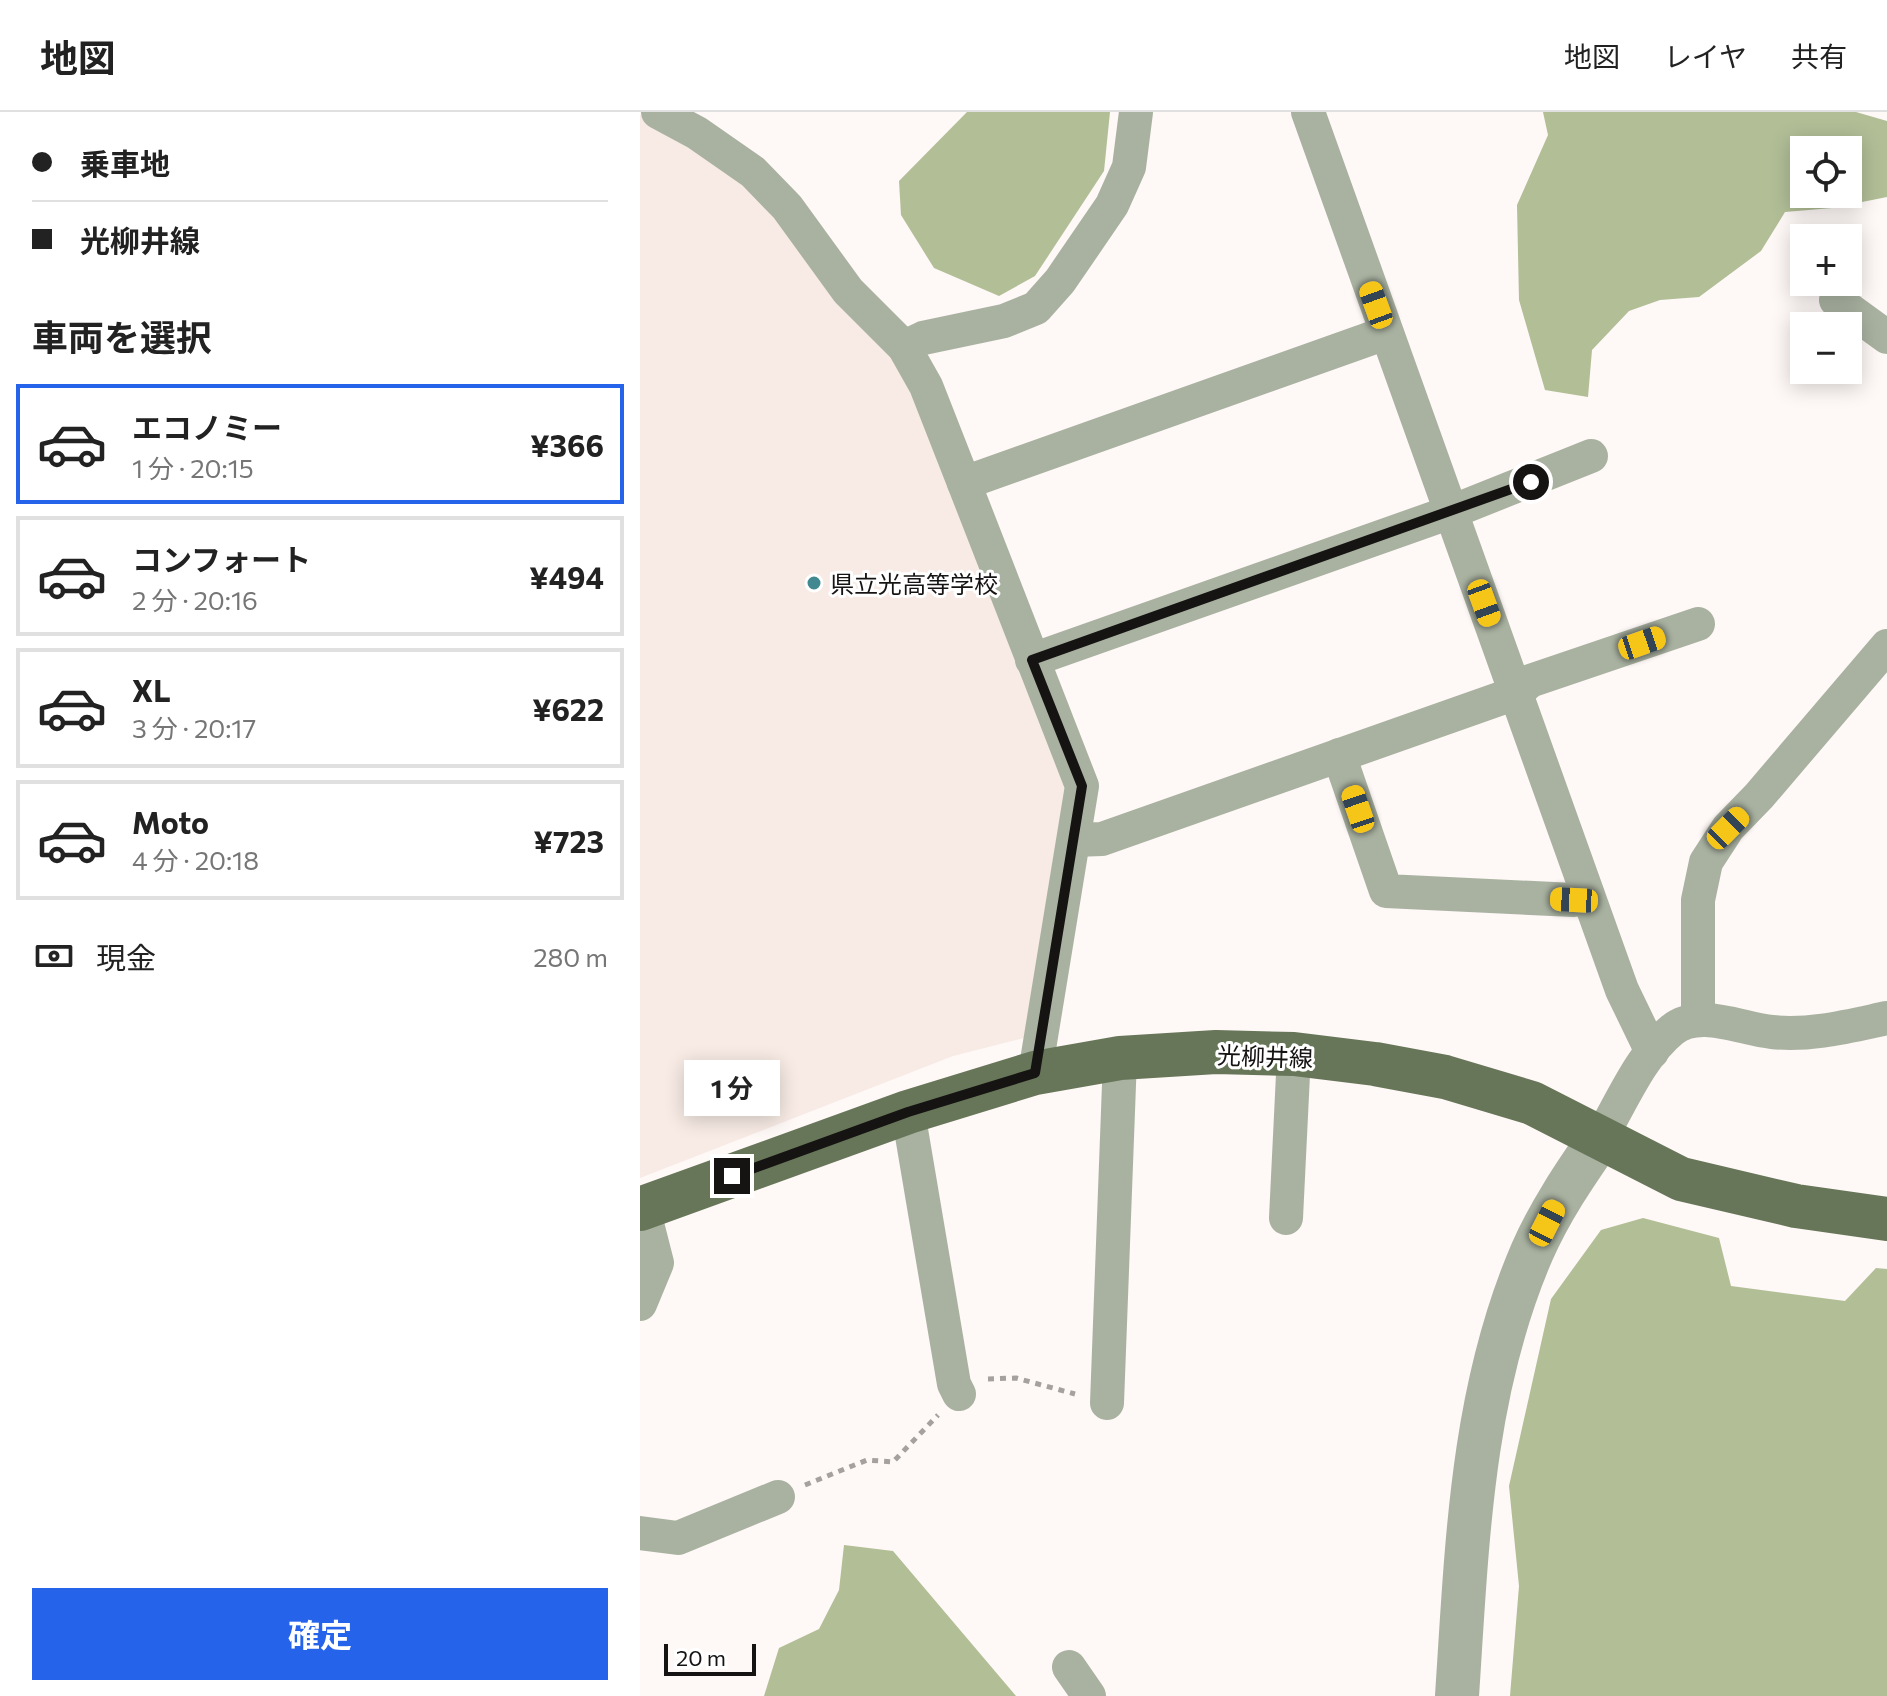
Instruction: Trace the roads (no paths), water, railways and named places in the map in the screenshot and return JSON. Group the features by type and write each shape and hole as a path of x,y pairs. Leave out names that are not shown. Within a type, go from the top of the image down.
{"main road":[{"name":"光柳井線","path":"642,1209 908,1112 1035,1073 1120,1058 1216,1052 1294,1054 1445,1077 1532,1103 1681,1179 1796,1206 1887,1219"}],"street":[{"path":"658,112 697,133 753,172 787,207 848,291 904,347 926,386 1082,786 1035,1073"},
{"path":"904,347 923,338 1004,321 1036,308 1060,281 1112,205 1129,167 1136,112"},
{"path":"1308,112 1622,990 1652,1052"},
{"path":"1836,300 1887,337"},
{"path":"964,483 1386,333"},
{"path":"1032,660 1451,512 1591,456"},
{"path":"1074,840 1102,839 1516,693 1530,681 1698,624"},
{"path":"1698,1019 1698,900 1706,862 1728,828 1887,646"},
{"path":"1339,755 1386,891 1574,900 1587,893"},
{"path":"1457,1696 1472,1480 1507,1318 1533,1251 1561,1195 1601,1137 1652,1052 1673,1029 1698,1019 1773,1033 1820,1032 1887,1018"},
{"path":"1286,1218 1294,1054"},
{"path":"1107,1403 1120,1058"},
{"path":"908,1112 954,1384 959,1394"},
{"path":"640,1304 657,1263 642,1209"},
{"path":"640,1533 678,1538 778,1497"},
{"path":"1069,1667 1089,1696"}],"place":[{"name":"県立光高等学校","path":"814,583"}]}
